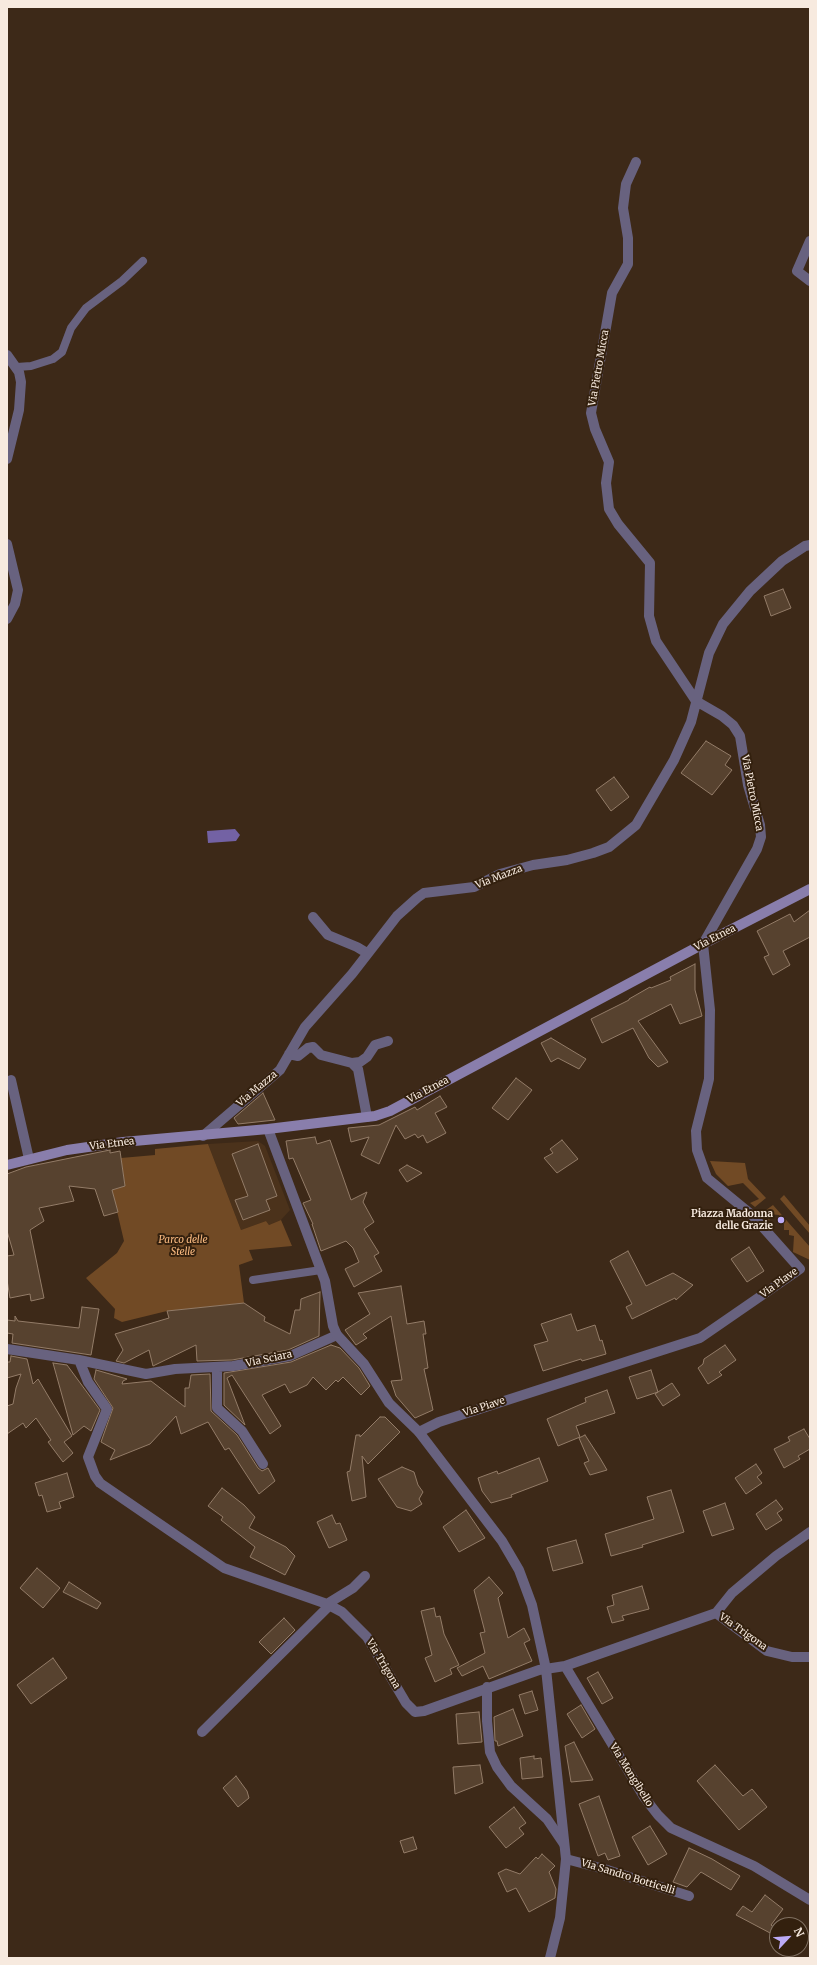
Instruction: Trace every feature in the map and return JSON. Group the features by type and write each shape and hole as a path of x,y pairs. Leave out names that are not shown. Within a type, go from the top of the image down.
{"main road":[{"name":"Via Etnea","path":"7,1165 67,1150 123,1142 268,1129 367,1117 390,1111 703,944 810,889"}],"street":[{"name":"Via Pietro Micca","path":"636,162 626,184 623,208 628,238 628,264 612,293 591,413 595,429 609,462 606,484 609,509 618,524 650,563 649,616 656,641 696,701 722,716 733,725 740,736 748,785 760,825 761,837 758,849 703,944"},
{"path":"810,240 797,271 810,281"},
{"path":"7,355 17,367 21,382 19,410 7,459"},
{"path":"7,544 18,590 15,604 7,619"},
{"name":"Via Mazza","path":"203,1136 280,1070 305,1027 352,974 397,916 424,893 474,887 500,874 520,868 568,860 593,853 609,847 636,825 674,760 691,722 709,653 724,624 750,590 782,561 810,545"},
{"path":"312,917 328,935 357,946 367,953"},
{"name":"Via Piave","path":"419,1432 438,1422 700,1338 805,1268 752,1215 706,1178 700,1163 697,1150 696,1131 709,1079 710,1010 703,944"},
{"path":"289,1054 298,1056 308,1048 313,1047 321,1055 352,1063 360,1062 367,1057 375,1045 388,1041"},
{"path":"352,1063 358,1069 367,1117"},
{"path":"11,1080 28,1159"},
{"path":"268,1129 320,1270 337,1335 364,1364 389,1403 419,1432 502,1541 519,1570 532,1605 546,1669 566,1860 560,1918 550,1958"},
{"name":"Via Sciara","path":"7,1349 79,1360 146,1374 175,1369 233,1366 290,1356 337,1335"},
{"name":"Via Trigona","path":"79,1360 88,1382 107,1409 88,1457 95,1476 100,1483 224,1568 328,1604 342,1612 367,1637 406,1703 415,1712 424,1711 488,1687 546,1669 565,1666 716,1613 767,1651 792,1657 810,1657"},
{"path":"217,1367 217,1408 242,1431 264,1464"},
{"path":"716,1613 732,1593 776,1556 810,1532"},
{"path":"202,1732 328,1604 353,1588 365,1576"},
{"name":"Via Mongibello","path":"565,1666 644,1797 658,1815 671,1828 754,1866 810,1900"},
{"path":"488,1687 487,1721 490,1752 497,1767 511,1786 547,1819 564,1844"},
{"name":"Via Sandro Botticelli","path":"566,1860 604,1869 689,1896"}],"lane":[{"path":"17,367 31,366 53,360 62,352 70,328 86,308 122,281 143,261"},
{"path":"252,1280 320,1270"}],"shaded area":[{"path":"235,829 240,835 236,841 208,843 207,831"},
{"path":"258,1141 265,1146 290,1210 281,1220 269,1225 266,1221 241,1230 208,1144"}],"green space":[{"name":"Parco delle Stelle","path":"208,1144 241,1230 266,1221 269,1225 281,1220 292,1246 249,1250 253,1260 239,1265 244,1303 167,1311 122,1322 114,1318 115,1309 86,1278 117,1253 124,1241 112,1190 125,1186 121,1158 155,1155 155,1149"},
{"path":"710,1161 745,1163 748,1179 766,1198 755,1207 750,1203 759,1199 743,1183 728,1186 716,1174"},
{"path":"784,1195 810,1226 810,1234 780,1199"},
{"path":"773,1205 810,1247 810,1260 793,1252 794,1236 789,1235 789,1230 784,1230 784,1223 779,1223 779,1215 770,1214 769,1222 762,1213"}],"building":[{"path":"783,589 791,608 771,616 764,596"},
{"path":"706,741 731,756 725,765 732,770 712,795 681,773"},
{"path":"614,777 629,797 611,811 596,790"},
{"path":"810,910 810,937 783,951 790,965 773,975 764,957 769,955 757,931 790,914 794,922"},
{"path":"695,964 695,990 702,1016 680,1024 671,1004 638,1021 668,1062 658,1067 649,1058 633,1028 602,1043 591,1019 629,1000 650,987 651,988 671,980 670,977"},
{"path":"551,1038 586,1059 579,1069 558,1058 551,1062 541,1043"},
{"path":"516,1078 532,1090 508,1120 492,1108"},
{"path":"263,1093 275,1120 238,1124 234,1118"},
{"path":"440,1096 447,1107 435,1113 446,1133 427,1143 423,1135 418,1138 415,1134 405,1139 396,1125 379,1164 361,1155 369,1137 351,1142 348,1128 379,1125 415,1107 417,1110"},
{"path":"315,1137 317,1144 330,1140 351,1200 367,1192 363,1202 374,1222 364,1229 379,1253 374,1256 382,1271 354,1287 345,1269 359,1262 353,1248 346,1241 321,1251 313,1224 303,1203 311,1200 293,1158 289,1159 286,1141"},
{"path":"562,1140 578,1159 557,1173 544,1158 553,1153 550,1149"},
{"path":"258,1144 277,1196 266,1200 270,1210 243,1220 235,1200 248,1196 232,1154"},
{"path":"110,1150 110,1153 120,1151 125,1186 112,1190 118,1212 104,1216 95,1189 69,1186 74,1201 39,1208 44,1221 30,1230 44,1298 31,1301 30,1294 10,1298 7,1280 7,1256 14,1255 7,1231 7,1174 26,1167"},
{"path":"407,1165 422,1173 407,1182 399,1170"},
{"path":"749,1247 764,1271 747,1282 731,1259"},
{"path":"628,1251 646,1286 673,1273 693,1285 676,1300 675,1298 632,1319 626,1307 632,1304 610,1261"},
{"path":"401,1286 407,1324 424,1321 426,1334 423,1334 428,1368 424,1369 433,1410 415,1418 396,1396 391,1381 402,1380 391,1316 363,1334 367,1338 356,1345 345,1330 370,1314 358,1293"},
{"path":"320,1292 319,1336 288,1350 232,1360 197,1361 196,1345 153,1366 149,1350 124,1363 116,1361 123,1350 115,1334 169,1318 167,1311 244,1303 265,1317 264,1321 290,1334 295,1310 300,1310 301,1299"},
{"path":"82,1307 99,1309 91,1355 12,1343 13,1334 7,1333 7,1320 15,1321 15,1316 18,1321 79,1328"},
{"path":"571,1314 577,1331 595,1325 600,1341 602,1340 606,1354 582,1361 581,1359 543,1371 534,1345 548,1341 541,1324"},
{"path":"331,1345 340,1348 359,1368 370,1386 361,1395 343,1377 338,1382 336,1380 326,1390 313,1377 307,1385 290,1393 285,1384 262,1395 281,1426 270,1434 232,1375 227,1378 245,1425 224,1405 224,1373 291,1362"},
{"path":"725,1345 736,1360 719,1372 722,1375 708,1384 698,1368 703,1364 704,1359"},
{"path":"11,1356 27,1359 33,1384 38,1379 72,1436 64,1442 73,1453 63,1462 48,1442 51,1440 36,1418 26,1428 23,1423 7,1434 7,1406 13,1404 16,1388 21,1374 7,1378 7,1362 10,1362"},
{"path":"53,1363 67,1365 100,1410 91,1431 84,1426 73,1435"},
{"path":"96,1370 127,1379 123,1381 122,1384 151,1381 185,1407 185,1388 189,1388 191,1375 210,1374 211,1411 237,1435 258,1468 262,1471 268,1468 275,1481 259,1494 229,1448 225,1450 208,1422 181,1434 176,1416 150,1444 110,1460 115,1450 101,1442 113,1408 94,1379"},
{"path":"651,1370 658,1392 637,1399 629,1377"},
{"path":"672,1383 680,1395 663,1406 655,1394"},
{"path":"607,1390 615,1413 576,1426 580,1437 558,1446 547,1419 586,1402 585,1398"},
{"path":"380,1417 385,1417 400,1432 368,1464 362,1456 366,1497 352,1501 347,1472 350,1471 356,1435 360,1435 360,1437"},
{"path":"804,1429 810,1439 810,1449 798,1456 800,1459 784,1468 774,1449 790,1441 788,1437"},
{"path":"585,1435 607,1470 590,1475 584,1463 589,1461 579,1438"},
{"path":"539,1458 548,1481 511,1495 512,1497 491,1503 482,1491 478,1478 497,1471 498,1474"},
{"path":"756,1464 762,1473 757,1477 762,1483 746,1494 735,1478"},
{"path":"402,1467 414,1472 418,1485 423,1492 419,1499 422,1504 411,1511 397,1507 378,1479"},
{"path":"67,1473 74,1497 59,1502 61,1508 47,1512 42,1495 39,1496 35,1483"},
{"path":"222,1488 244,1505 255,1517 249,1528 286,1547 295,1556 285,1575 250,1557 255,1547 221,1520 223,1517 208,1506"},
{"path":"671,1490 684,1532 642,1545 643,1547 611,1556 605,1534 654,1519 647,1497"},
{"path":"776,1500 783,1509 777,1513 782,1520 766,1530 756,1514"},
{"path":"725,1503 734,1529 712,1536 703,1511"},
{"path":"466,1510 485,1538 459,1552 443,1527"},
{"path":"332,1515 336,1524 340,1523 347,1540 329,1548 317,1522"},
{"path":"576,1540 583,1563 553,1571 547,1548"},
{"path":"37,1568 60,1588 43,1608 20,1588"},
{"path":"489,1577 503,1593 498,1598 508,1638 524,1628 530,1640 524,1643 532,1661 489,1679 483,1666 462,1676 457,1668 485,1653 480,1633 485,1632 474,1590"},
{"path":"69,1582 101,1603 97,1609 63,1592"},
{"path":"642,1586 649,1609 622,1616 624,1620 612,1623 607,1607 614,1605 612,1595"},
{"path":"434,1608 436,1617 440,1616 444,1634 459,1665 450,1669 452,1674 435,1682 425,1658 432,1655 421,1611"},
{"path":"284,1618 295,1630 271,1654 259,1642"},
{"path":"53,1658 67,1678 31,1704 17,1685"},
{"path":"598,1672 613,1698 602,1704 587,1678"},
{"path":"532,1691 538,1710 525,1714 519,1695"},
{"path":"581,1705 595,1729 582,1738 567,1714"},
{"path":"513,1709 523,1736 498,1746 497,1741 495,1741 494,1717"},
{"path":"479,1712 482,1742 458,1744 456,1714"},
{"path":"574,1742 593,1780 571,1782 565,1746"},
{"path":"534,1756 534,1759 541,1758 543,1777 522,1779 520,1758"},
{"path":"480,1765 483,1783 455,1794 453,1767"},
{"path":"715,1765 743,1796 752,1789 767,1807 739,1830 697,1781"},
{"path":"236,1776 247,1791 249,1798 238,1807 223,1788"},
{"path":"599,1796 620,1856 608,1860 605,1853 598,1856 579,1804"},
{"path":"514,1807 526,1823 519,1828 524,1834 506,1848 489,1827"},
{"path":"650,1826 667,1854 648,1865 632,1837"},
{"path":"413,1837 417,1849 404,1853 400,1841"},
{"path":"689,1848 712,1859 740,1876 731,1890 701,1872 687,1887 673,1882"},
{"path":"542,1854 555,1866 549,1872 556,1889 555,1898 529,1912 516,1888 507,1892 498,1873 506,1869 520,1874 536,1857 538,1859"},
{"path":"765,1895 783,1909 777,1917 769,1917 769,1932 736,1915 743,1906 752,1912"}],"place":[{"name":"Piazza Madonna delle Grazie","path":"781,1220"}]}
